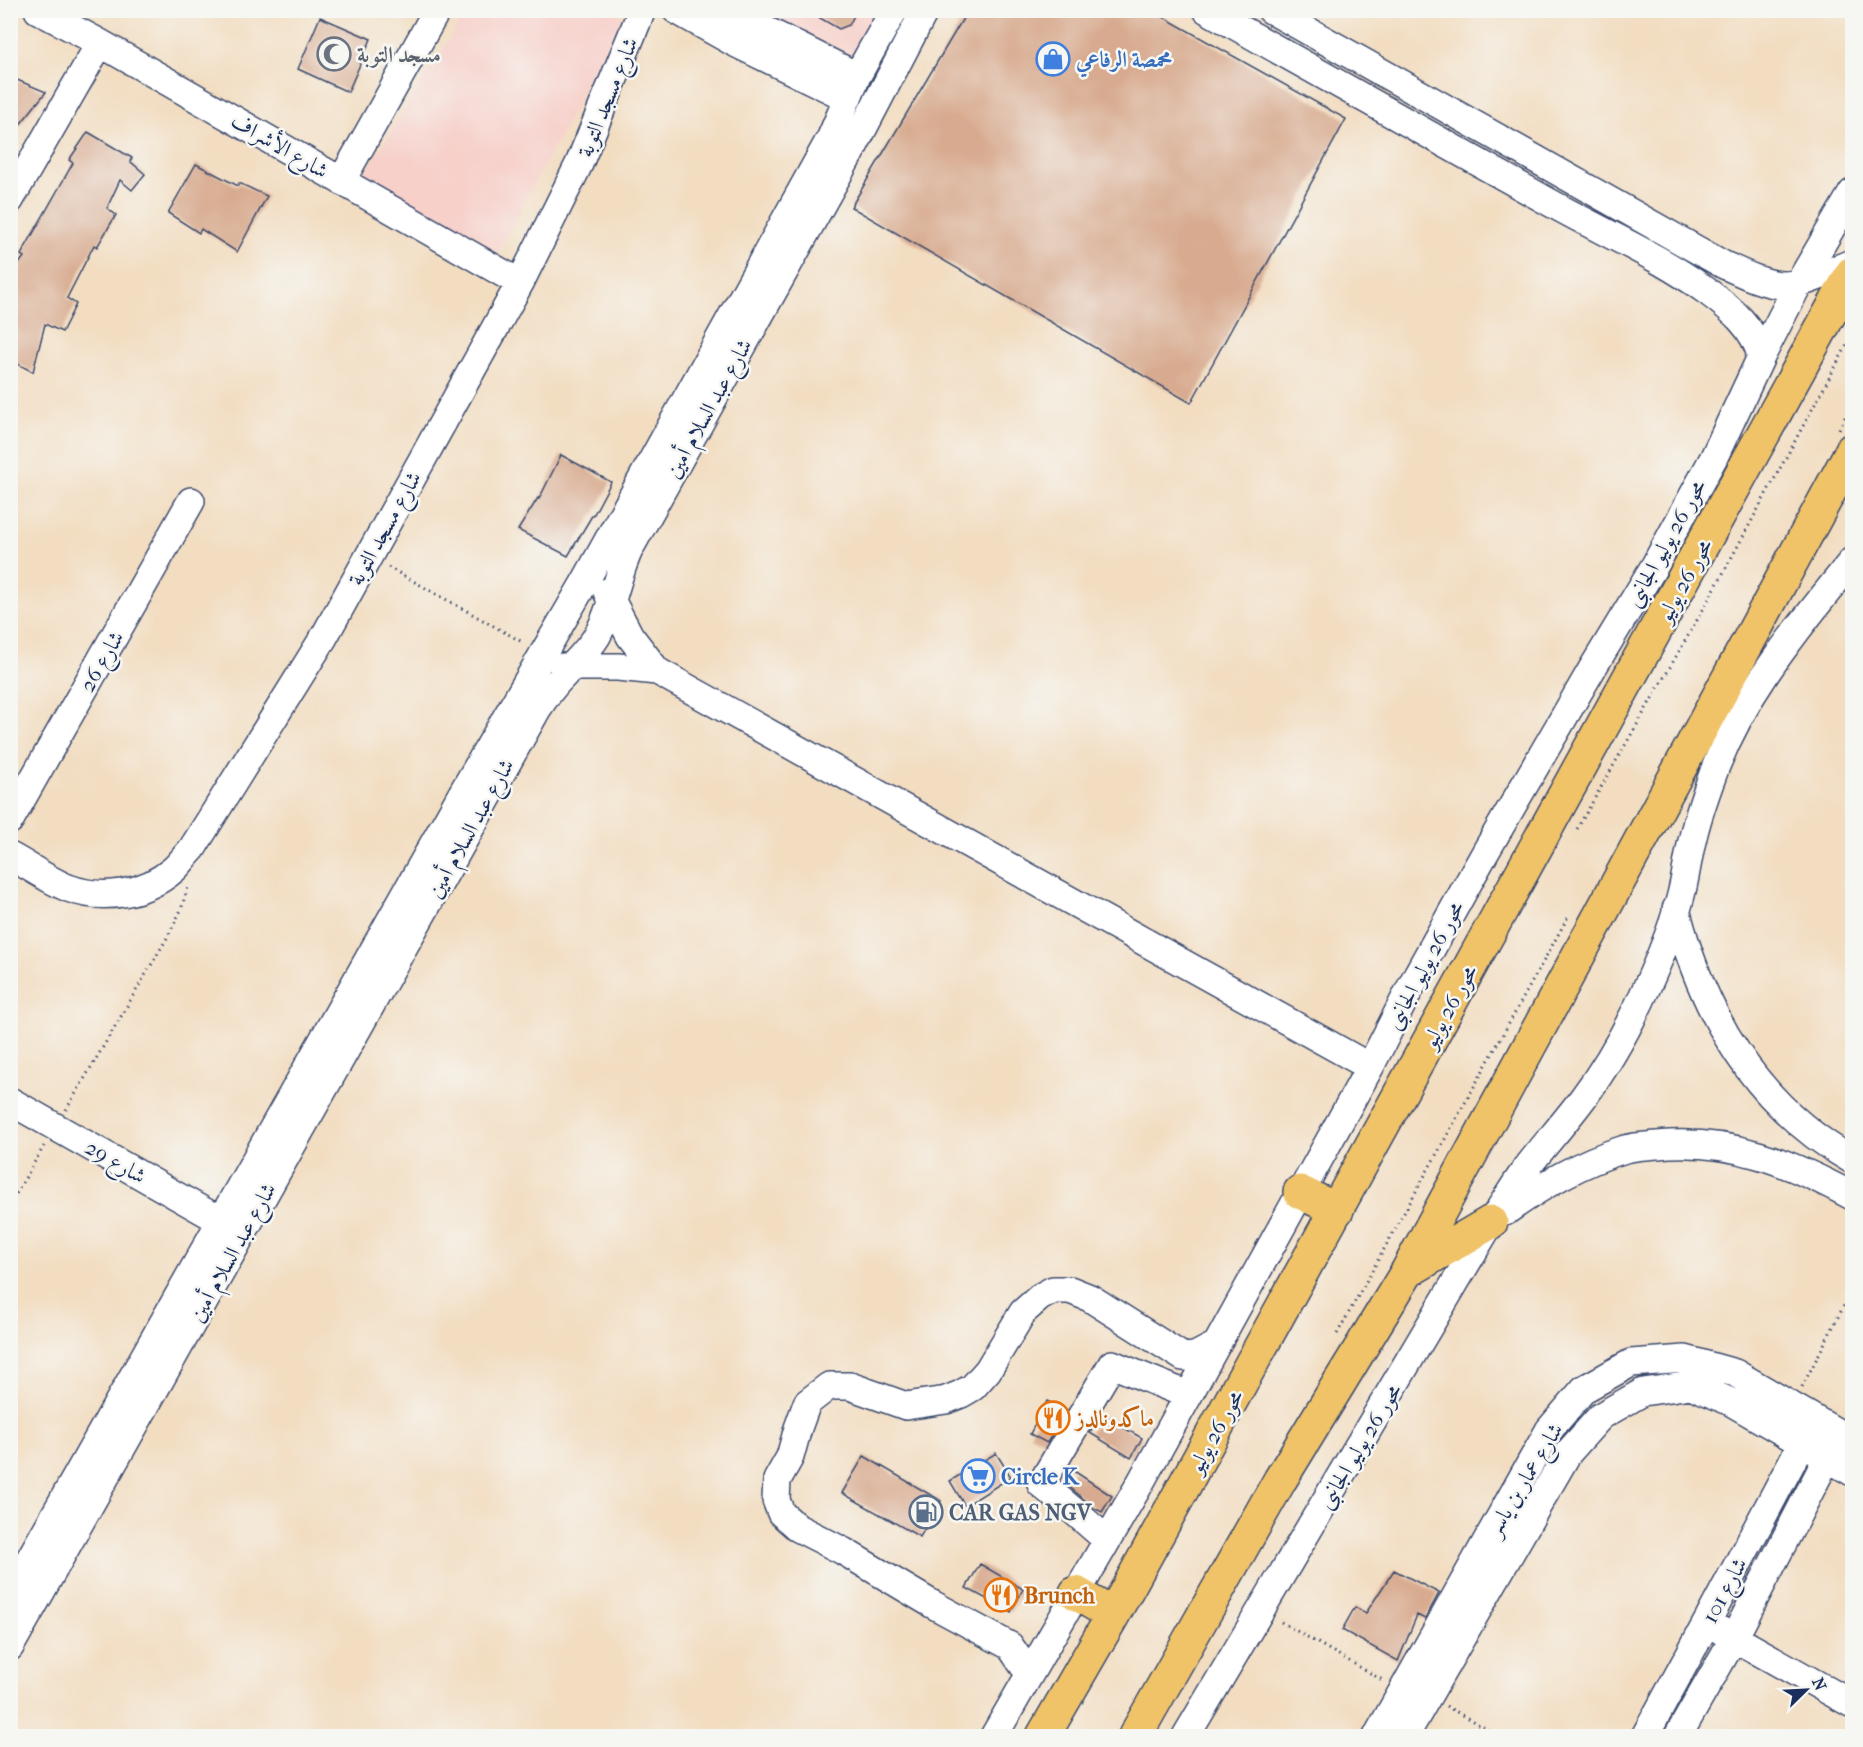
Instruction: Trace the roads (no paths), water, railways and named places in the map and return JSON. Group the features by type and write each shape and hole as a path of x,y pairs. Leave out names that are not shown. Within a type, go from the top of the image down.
{"highway":[{"name":"محور 26 يوليو","path":"1043,1737 1337,1210 1852,273"},
{"path":"1135,1737 1280,1480 1407,1272 1846,440"},
{"path":"1300,1192 1337,1210"},
{"path":"1407,1272 1491,1222"},
{"path":"1076,1593 1113,1615"}],"street":[{"name":"شارع الأشراف","path":"38,10 342,180 520,283"},
{"path":"342,180 437,10"},
{"name":"شارع مسجد التوبة","path":"10,856 68,888 95,894 123,894 150,885 173,870 192,849 324,637 520,283 579,164 642,10"},
{"path":"676,10 733,42 853,86"},
{"path":"726,10 853,86"},
{"name":"شارع عبد السلام أمين","path":"10,1647 367,988 545,650 831,137 853,86 894,10"},
{"name":"شارع عبد السلام أمين","path":"10,1594 221,1221 538,708 596,637 612,604 617,581 630,548 852,150 925,10"},
{"path":"1207,10 1235,17 1407,123 1676,270 1734,313 1753,333 1761,357"},
{"path":"1271,10 1721,263 1763,282 1783,285 1799,283 1852,263"},
{"path":"10,200 100,43"},
{"path":"1407,123 1423,96"},
{"name":"محور 26 يوليو الجانبى","path":"994,1737 1216,1345 1491,843 1655,566 1714,457 1799,283 1852,192"},
{"path":"1708,292 1721,263"},
{"name":"شارع 26","path":"10,820 191,501"},
{"name":"محور 26 يوليو الجانبى","path":"1186,1737 1491,1222 1528,1166 1571,1114 1609,1059 1650,979 1676,909 1696,827 1710,782 1732,729 1768,669 1795,631 1852,561"},
{"path":"586,580 600,584 607,591 630,636 657,671"},
{"path":"545,650 554,663 564,667 618,667 657,671 1370,1067"},
{"path":"1676,909 1684,940 1706,998 1720,1026 1750,1072 1786,1112 1830,1147 1852,1160"},
{"name":"شارع 29","path":"10,1101 221,1221"},
{"path":"1491,1222 1542,1185 1580,1166 1627,1148 1676,1144 1725,1147 1772,1158 1852,1196"},
{"path":"1029,1674 1010,1646 798,1528 781,1513 776,1500 777,1480 790,1457 807,1404 829,1386 850,1386 906,1406 946,1400 961,1394 973,1386 988,1370 1023,1312 1040,1297 1053,1290 1070,1290 1090,1298 1183,1357 1195,1356 1216,1345"},
{"name":"شارع عمار بن ياسر","path":"1405,1737 1416,1693 1526,1471 1549,1430 1584,1389 1631,1363 1685,1359 1735,1374 1846,1437"},
{"path":"1107,1540 1041,1484 1112,1364 1188,1395"},
{"name":"شارع عمار بن ياسر","path":"1377,1737 1416,1693 1550,1485 1568,1453 1600,1416 1643,1392 1691,1385 1731,1402 1852,1472"},
{"name":"شارع 101","path":"1678,1737 1734,1638 1827,1458 1846,1437"},
{"name":"شارع 101","path":"1645,1737 1802,1443"},
{"path":"1526,1471 1550,1485"},
{"path":"1707,1622 1852,1704"}],"place":[{"name":"مسجد التوبة","path":"334,54"},
{"name":"محمصة الرفاعي","path":"1053,59"},
{"name":"ماكدونالدز","path":"1053,1418"},
{"name":"Circle K","path":"978,1476"},
{"name":"CAR GAS NGV","path":"926,1512"},
{"name":"Brunch","path":"1001,1595"}]}
